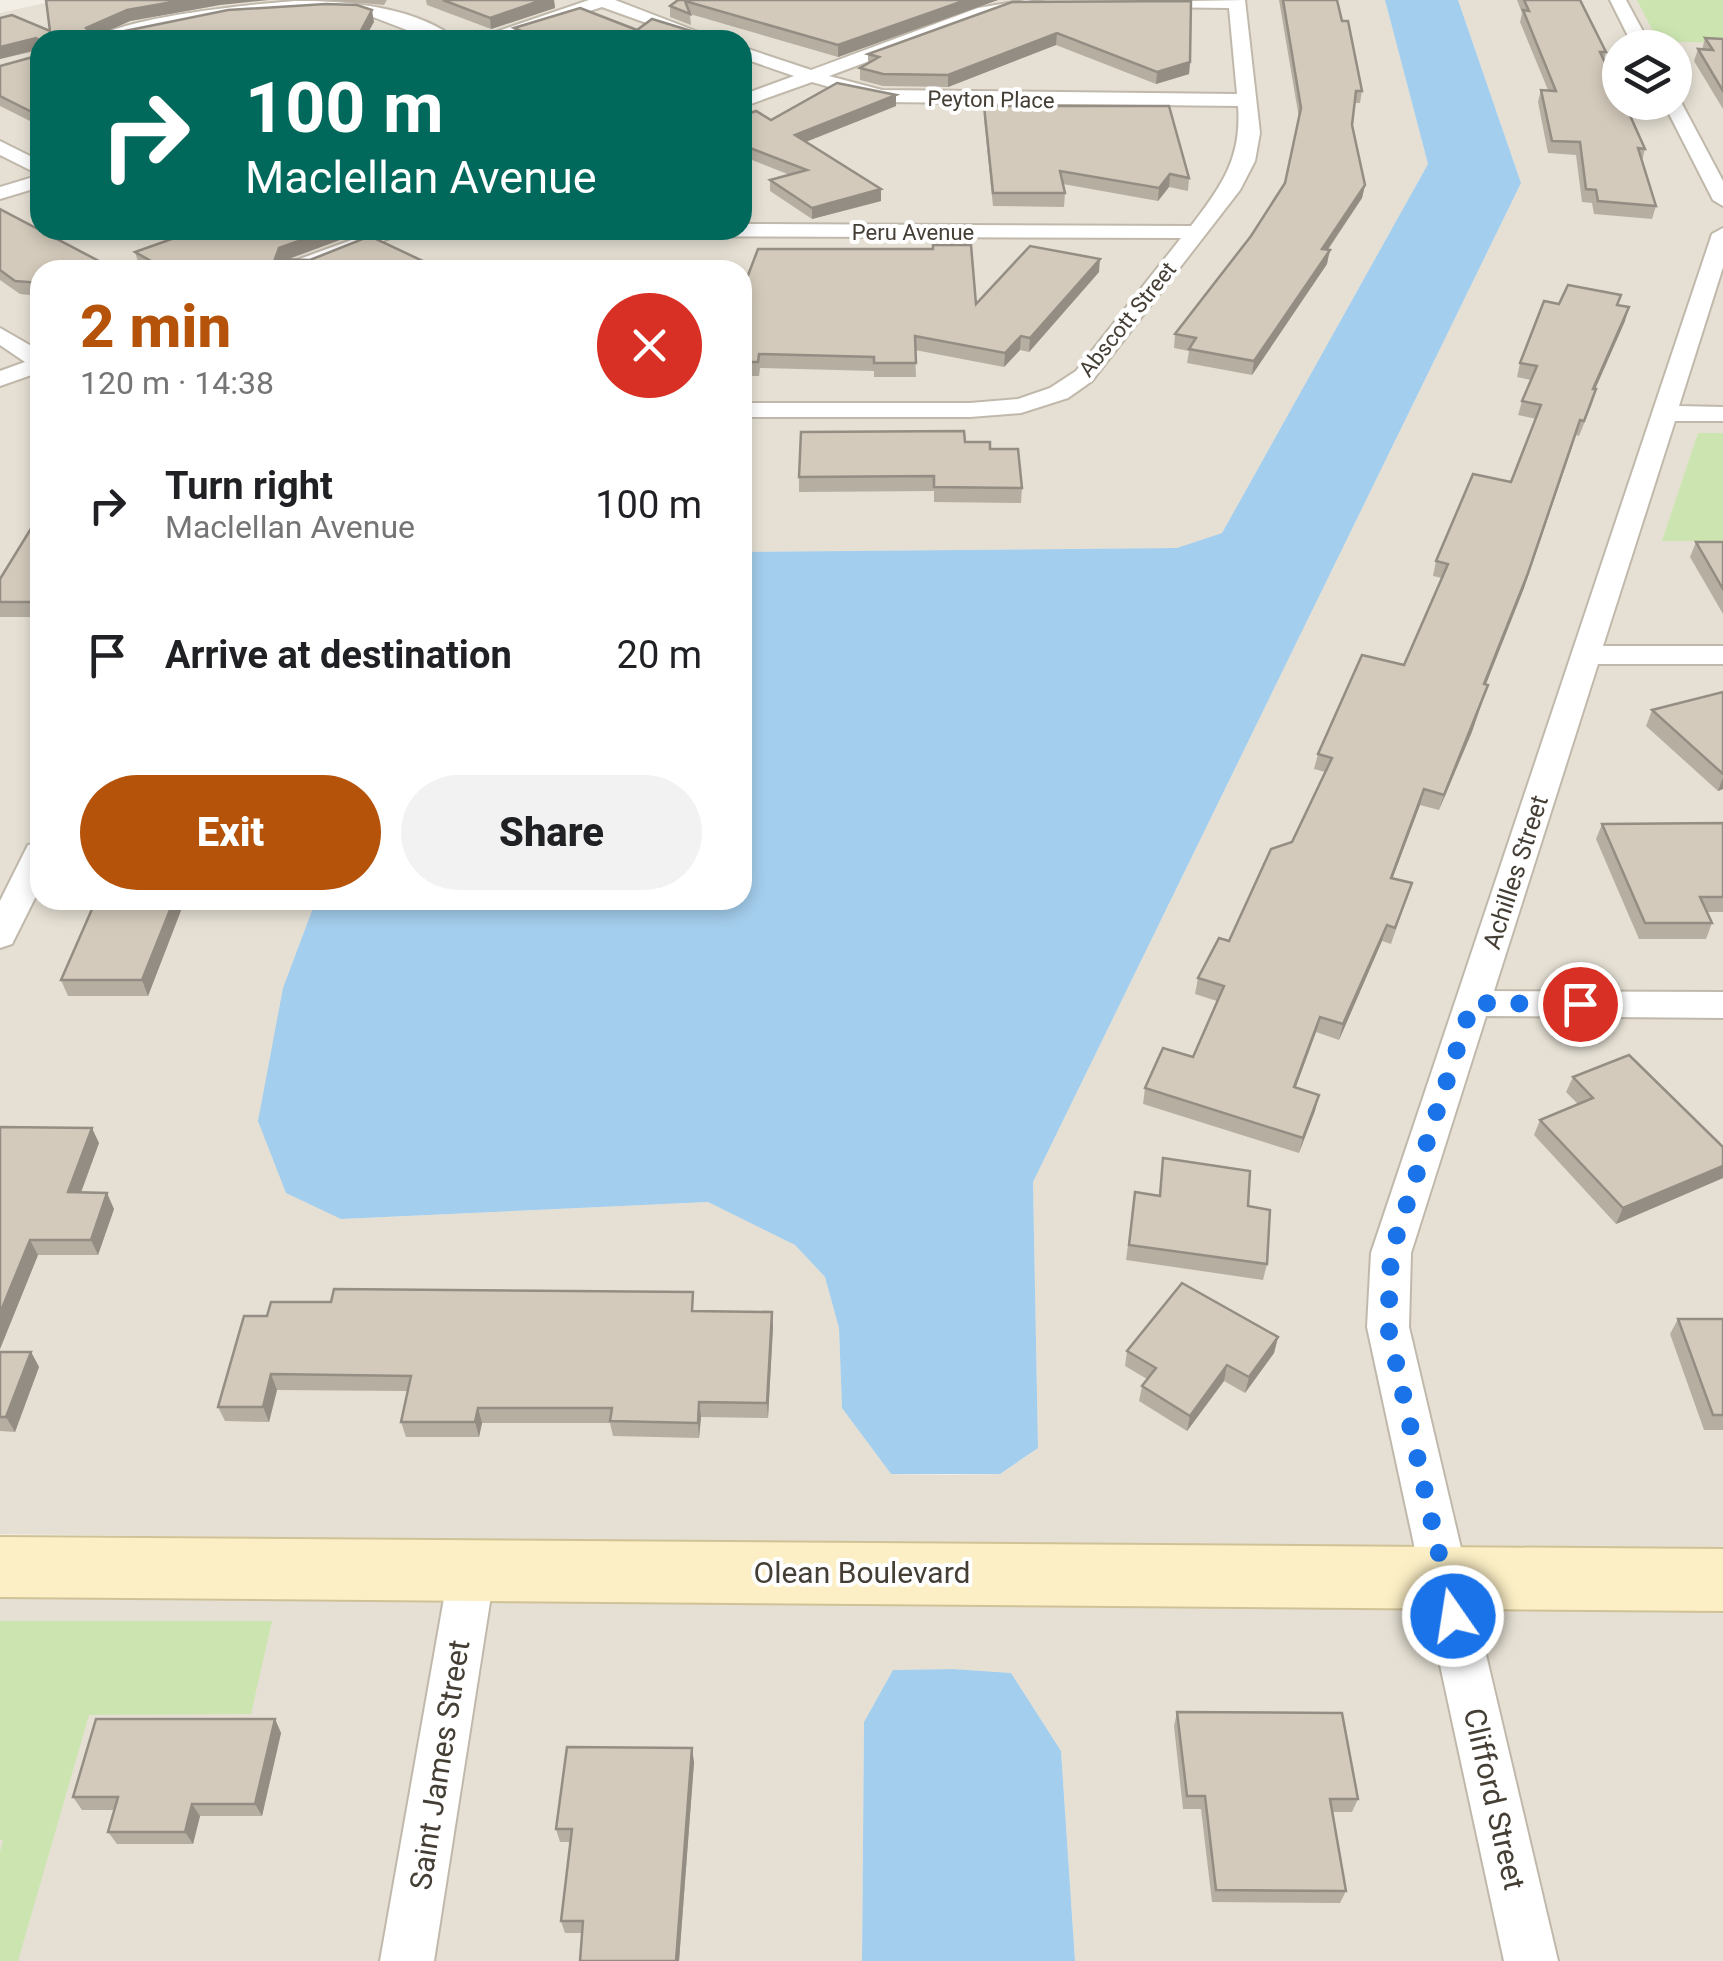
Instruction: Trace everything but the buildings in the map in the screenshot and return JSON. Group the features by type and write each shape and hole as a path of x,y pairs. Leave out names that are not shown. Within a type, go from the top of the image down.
{"street":[{"path":"511,30 604,0 684,30"},
{"path":"1618,0 1634,30"},
{"path":"139,30 229,6 288,1 358,6 422,30"},
{"path":"1123,2 1237,1"},
{"name":"Abscott Street","path":"752,410 970,410 1021,406 1059,393 1084,376 1230,190 1244,162 1250,133 1237,1"},
{"path":"752,98 984,12 1066,2"},
{"name":"Peyton Place","path":"752,56 882,96 1247,100"},
{"path":"1681,120 1723,200"},
{"path":"0,147 30,164"},
{"path":"0,194 30,184"},
{"name":"Peru Avenue","path":"752,230 1196,232"},
{"name":"Achilles Street","path":"1444,1578 1388,1327 1391,1253 1723,236"},
{"path":"318,260 372,240"},
{"path":"0,335 30,355"},
{"path":"0,379 30,366"},
{"path":"1664,414 1723,414"},
{"path":"1586,654 1723,655"},
{"path":"0,936 30,874"},
{"path":"1472,1003 1723,1005"},
{"name":"Olean Boulevard","path":"0,1567 1723,1580"},
{"name":"Saint James Street","path":"407,1961 472,1570"},
{"name":"Clifford Street","path":"1444,1578 1530,1961"}],"shaded area":[{"path":"58,0 1385,0 1428,164 1222,533 1178,548 752,552 752,260 30,260 30,910 312,910 283,988 342,1219 708,1202 795,1245 825,1277 839,1327 842,1408 891,1474 949,1475 1000,1474 1038,1448 1033,1182 1521,183 1458,0 1723,0 1723,1549 954,1546 0,1534 0,13"},
{"path":"0,1595 1723,1607 1723,1961 1075,1961 1061,1751 1011,1673 953,1669 893,1670 864,1722 862,1961 0,1961"}],"green space":[{"path":"1637,0 1723,0 1723,43 1692,42 1692,30 1652,30"},
{"path":"1698,433 1723,433 1723,541 1662,541"},
{"path":"0,1621 272,1621 251,1714 89,1715 18,1961 0,1961"}],"water":[{"path":"1385,0 1458,0 1521,183 1033,1182 1038,1448 1000,1474 891,1474 842,1408 839,1328 825,1277 795,1245 708,1202 341,1219 286,1193 258,1121 283,988 312,910 752,910 752,552 1177,548 1222,533 1428,164"},
{"path":"893,1670 1011,1673 1061,1751 1075,1961 862,1961 864,1722"}],"route":[{"path":"1453,1616 1388,1327 1391,1253 1472,1003 1580,1004"}]}
